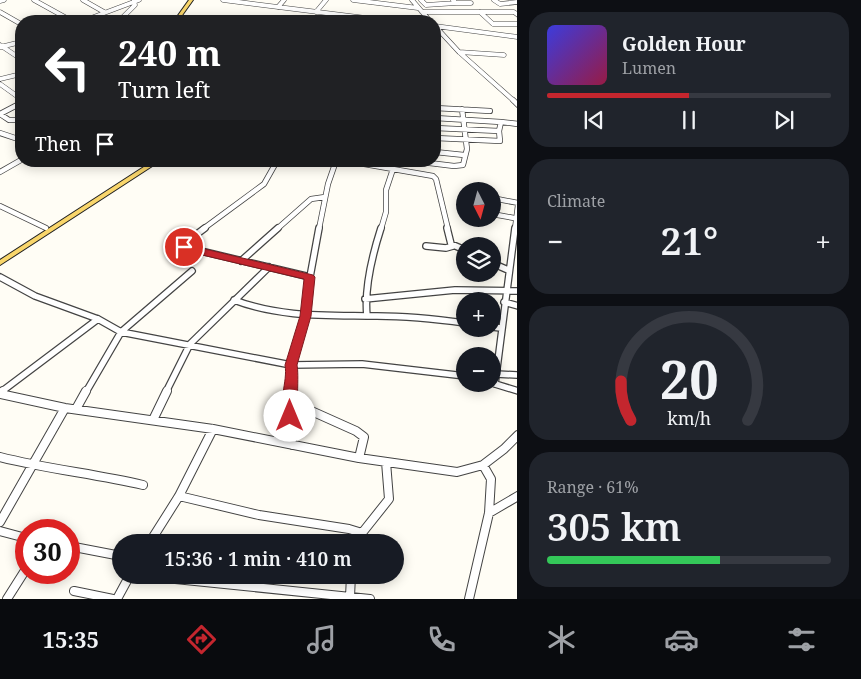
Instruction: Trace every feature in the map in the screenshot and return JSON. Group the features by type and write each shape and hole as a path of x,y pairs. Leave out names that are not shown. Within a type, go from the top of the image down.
{"main road":[{"path":"176,15 188,1"},
{"path":"180,15 188,1"},
{"path":"0,257 140,167"},
{"path":"0,263 148,167"}],"street":[{"path":"0,1 4,0"},
{"path":"34,0 61,15"},
{"path":"83,0 104,12"},
{"path":"97,15 136,0"},
{"path":"125,15 135,5 136,0"},
{"path":"223,0 341,15"},
{"path":"248,3 253,0"},
{"path":"278,7 284,0"},
{"path":"316,12 326,0"},
{"path":"353,0 418,8"},
{"path":"412,0 425,15"},
{"path":"421,0 426,5 455,2 471,3"},
{"path":"494,0 499,4 517,2"},
{"path":"0,12 15,20"},
{"path":"422,12 516,13"},
{"path":"480,12 492,23 517,24"},
{"path":"0,18 7,15"},
{"path":"441,27 517,37"},
{"path":"441,32 517,105"},
{"path":"1,46 15,43"},
{"path":"1,46 15,55"},
{"path":"460,52 504,55"},
{"path":"0,80 15,76"},
{"path":"0,84 15,95"},
{"path":"15,106 0,114 9,120 15,120"},
{"path":"441,108 490,111"},
{"path":"441,165 460,167 463,165 467,149 462,109"},
{"path":"441,118 517,124"},
{"path":"441,138 500,141 499,131 501,122"},
{"path":"441,128 499,131"},
{"path":"0,133 15,138"},
{"path":"441,153 464,156"},
{"path":"1,170 15,163"},
{"path":"274,167 264,184 185,243 184,247 190,250 310,277"},
{"path":"292,445 289,401 293,373 291,365 306,316 310,277 334,167"},
{"path":"382,167 433,176 436,179 449,240 452,246"},
{"path":"366,316 365,299 374,251 386,212 386,190 393,169"},
{"path":"241,261 310,199 315,197 326,198"},
{"path":"501,200 517,204 501,328"},
{"path":"0,206 46,228"},
{"path":"501,216 514,218"},
{"path":"426,246 456,247"},
{"path":"153,420 190,344 269,267"},
{"path":"501,267 508,270"},
{"path":"76,409 121,332 192,271"},
{"path":"0,277 35,296 98,319 121,332 291,365 362,364 456,375"},
{"path":"365,299 455,290 517,291"},
{"path":"234,300 254,309 306,316 432,318 456,322"},
{"path":"504,302 517,306"},
{"path":"0,393 98,319"},
{"path":"501,374 517,375"},
{"path":"501,385 517,391"},
{"path":"0,393 65,408 213,429 359,458 458,472 483,465 504,449 517,435"},
{"path":"289,401 356,431 364,437 359,458"},
{"path":"0,522 65,408"},
{"path":"155,534 178,496 213,429"},
{"path":"0,457 32,465 96,474 143,486"},
{"path":"178,496 259,514 338,527 362,533 389,499 386,462"},
{"path":"469,599 489,513 491,479 483,465"},
{"path":"489,513 517,496"},
{"path":"0,532 15,535"},
{"path":"80,548 112,554"},
{"path":"7,599 16,584"},
{"path":"117,599 125,584"},
{"path":"224,584 370,599"},
{"path":"350,597 351,584"},
{"path":"74,592 113,599"}],"route":[{"path":"184,247 190,250 310,277 306,316 291,365 293,373 289,401 290,416"}]}
